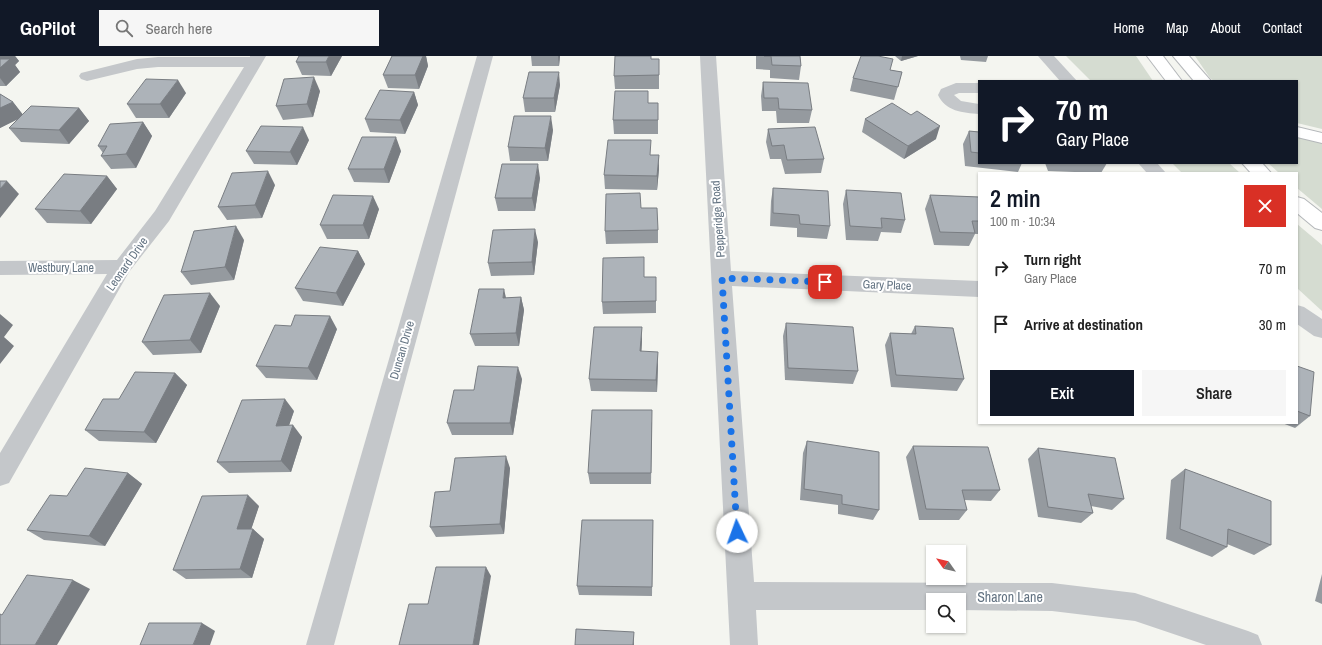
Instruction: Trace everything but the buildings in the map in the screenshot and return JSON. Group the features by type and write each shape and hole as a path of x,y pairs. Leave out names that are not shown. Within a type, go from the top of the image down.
{"highway":[{"path":"1155,56 1173,80"},
{"path":"1181,56 1202,80"},
{"path":"1298,132 1322,138"},
{"path":"1252,164 1261,172"},
{"path":"1298,204 1322,223"}],"street":[{"name":"Duncan Drive","path":"320,645 485,56"},
{"name":"Pepperidge Road","path":"708,56 744,645"},
{"path":"1046,56 1068,80"},
{"path":"87,76 137,64 256,59"},
{"name":"Leonard Drive","path":"0,475 122,267 162,216 256,59"},
{"path":"978,88 956,88 947,92 946,95 950,102 957,105 978,109"},
{"path":"1148,164 1156,172"},
{"name":"Westbury Lane","path":"0,268 122,267"},
{"name":"Gary Place","path":"722,278 978,289"},
{"path":"1298,314 1322,330"},
{"name":"Sharon Lane","path":"741,596 1052,597 1135,607 1248,645"}],"shaded area":[{"path":"1066,56 1136,56 1152,80 1090,80"},
{"path":"1195,56 1322,56 1322,129 1298,123 1298,80 1213,80"},
{"path":"1298,135 1322,143 1322,209 1298,189 1298,172 1278,172 1269,164 1298,164"},
{"path":"1173,164 1230,164 1239,172 1181,172"},
{"path":"1298,225 1322,245 1322,311 1298,289"}],"route":[{"path":"737,532 722,278 825,282"}]}
